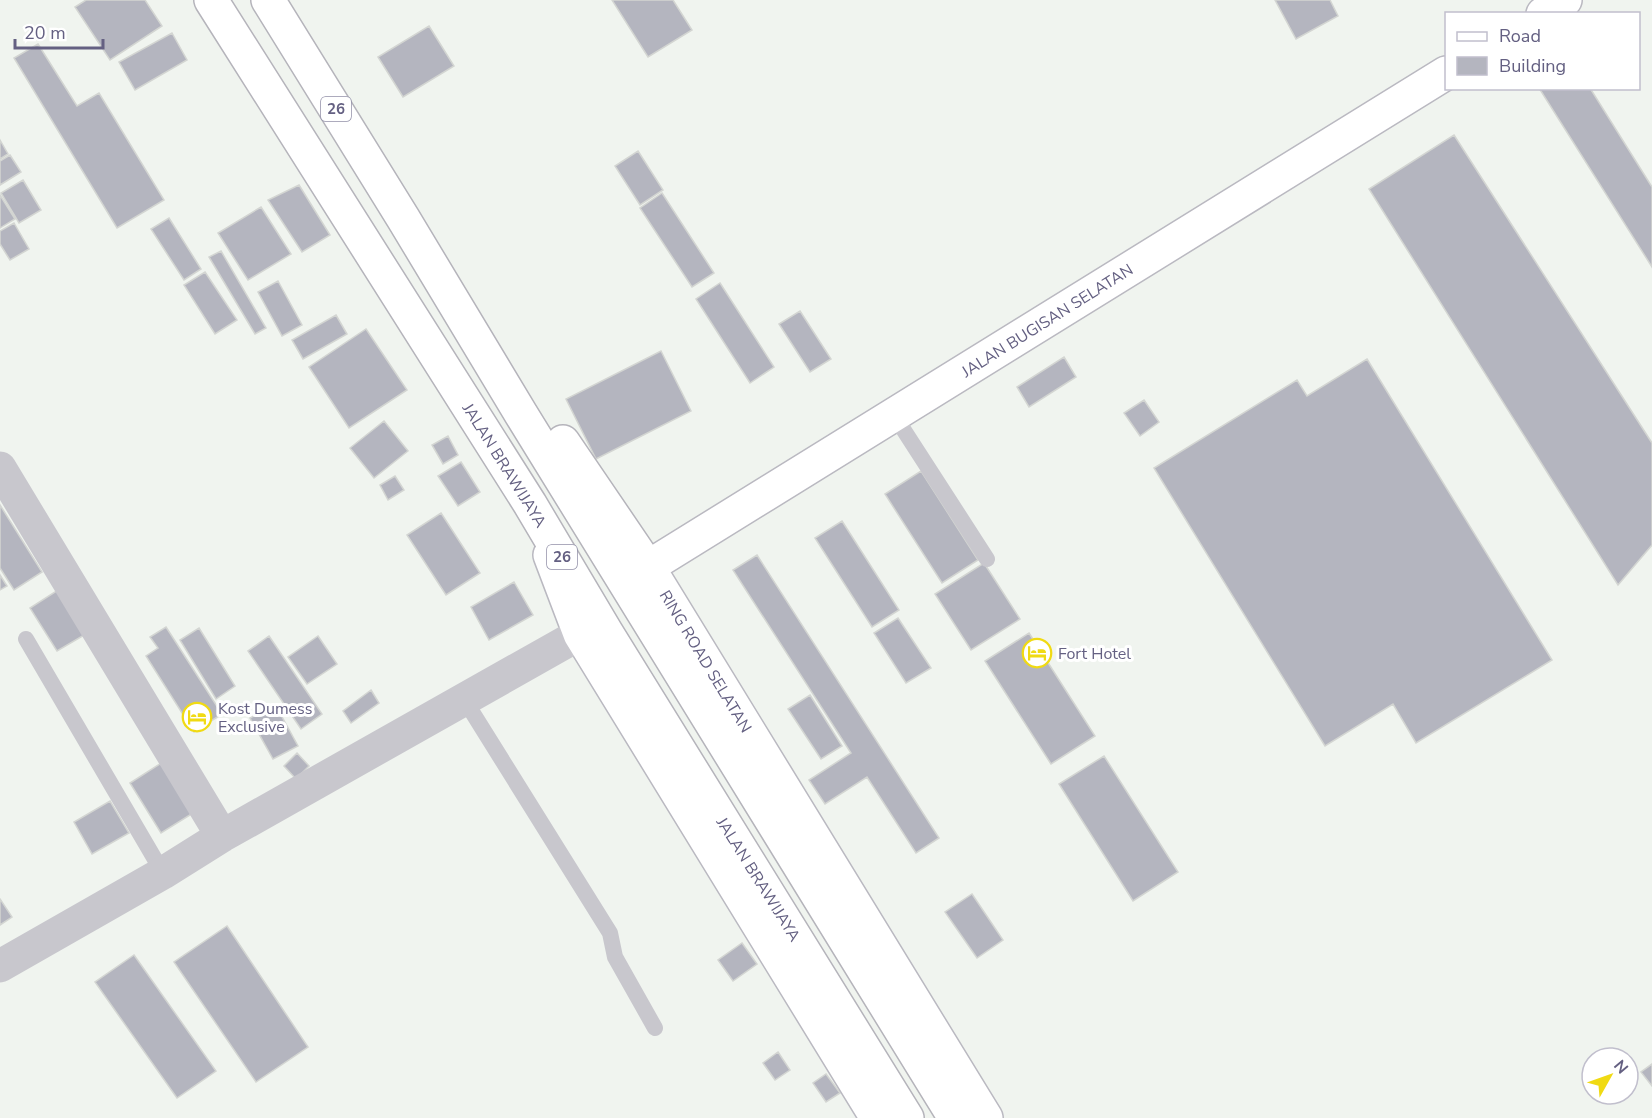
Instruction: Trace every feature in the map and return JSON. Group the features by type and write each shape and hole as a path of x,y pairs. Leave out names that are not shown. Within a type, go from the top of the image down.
{"main road":[{"name":"JALAN BRAWIJAYA","path":"211,0 530,504 606,632 907,1118"},
{"name":"26","path":"268,0 955,1118"},
{"path":"1546,12 1565,0"},
{"name":"JALAN BUGISAN SELATAN","path":"648,567 1445,74"},
{"name":"RING ROAD SELATAN","path":"404,218 462,295 648,567 986,1118"},
{"path":"530,504 580,634 877,1118"}],"street":[{"path":"0,468 222,836"},
{"path":"0,966 163,873 222,836 580,634"}],"lane":[{"path":"894,415 987,559"},
{"path":"26,639 163,873"},
{"path":"464,699 610,933 615,957 655,1028"}],"building":[{"path":"86,0 145,0 162,26 110,60 75,7"},
{"path":"612,0 673,0 692,30 648,57"},
{"path":"1275,0 1330,0 1338,16 1296,39"},
{"path":"429,26 454,66 403,97 378,57"},
{"path":"172,33 187,60 135,90 119,62"},
{"path":"38,44 77,106 99,93 164,200 117,228 14,58"},
{"path":"1540,90 1591,90 1652,187 1652,267"},
{"path":"1454,135 1652,443 1652,545 1618,585 1369,189"},
{"path":"0,140 8,154 0,159"},
{"path":"638,151 663,190 640,205 615,166"},
{"path":"10,155 21,172 0,185 0,161"},
{"path":"23,180 41,210 19,223 1,193"},
{"path":"299,185 330,235 302,252 268,200"},
{"path":"662,193 714,273 692,287 640,208"},
{"path":"0,195 15,219 0,228"},
{"path":"261,207 291,254 248,280 218,233"},
{"path":"169,218 201,269 184,280 151,229"},
{"path":"14,223 29,249 10,260 0,244 0,231"},
{"path":"221,251 266,328 255,334 209,257"},
{"path":"205,272 237,320 215,334 184,285"},
{"path":"278,281 302,325 282,336 258,292"},
{"path":"720,283 774,367 750,383 696,299"},
{"path":"800,311 831,359 810,372 779,324"},
{"path":"336,315 347,334 303,359 292,340"},
{"path":"366,329 407,390 349,428 309,367"},
{"path":"661,351 691,411 596,459 566,399"},
{"path":"1064,357 1076,377 1029,407 1017,387"},
{"path":"1367,359 1552,660 1416,743 1393,704 1325,746 1154,468 1297,380 1307,396"},
{"path":"1144,400 1159,422 1140,436 1124,413"},
{"path":"384,421 408,451 374,478 350,448"},
{"path":"448,436 458,455 443,464 432,445"},
{"path":"461,462 480,492 458,506 438,476"},
{"path":"921,471 978,560 942,583 885,494"},
{"path":"395,476 404,490 388,500 380,485"},
{"path":"0,505 42,572 14,590 0,568"},
{"path":"441,513 480,573 446,595 407,535"},
{"path":"842,521 899,610 872,627 815,538"},
{"path":"757,555 939,838 916,853 867,777 825,804 809,780 851,753 733,570"},
{"path":"984,563 1020,619 971,650 935,594"},
{"path":"0,575 7,586 0,590"},
{"path":"514,582 533,615 489,640 471,607"},
{"path":"58,590 86,634 57,651 30,608"},
{"path":"898,618 931,668 906,683 874,633"},
{"path":"166,627 222,714 194,732 146,656 158,648 150,637"},
{"path":"199,628 235,686 216,699 180,640"},
{"path":"1029,633 1095,736 1051,764 985,661"},
{"path":"269,636 322,714 301,729 248,651"},
{"path":"318,636 337,664 307,684 288,657"},
{"path":"371,690 379,703 351,723 343,711"},
{"path":"810,695 842,746 821,759 788,709"},
{"path":"275,704 298,746 273,759 250,718"},
{"path":"297,753 309,766 296,779 284,766"},
{"path":"1104,756 1178,872 1133,901 1059,784"},
{"path":"166,760 198,810 161,833 130,783"},
{"path":"110,801 129,833 92,854 74,822"},
{"path":"972,894 1003,940 977,958 945,912"},
{"path":"0,899 12,917 0,925"},
{"path":"227,926 308,1047 256,1082 174,962"},
{"path":"742,943 757,964 733,981 718,960"},
{"path":"134,955 216,1071 177,1098 95,982"},
{"path":"778,1052 790,1070 775,1080 763,1063"},
{"path":"1652,1064 1652,1086 1641,1072"},
{"path":"826,1074 840,1093 826,1102 813,1083"}],"place":[{"name":"Fort Hotel","path":"1037,653"},
{"name":"Kost Dumess Exclusive","path":"197,717"}]}
